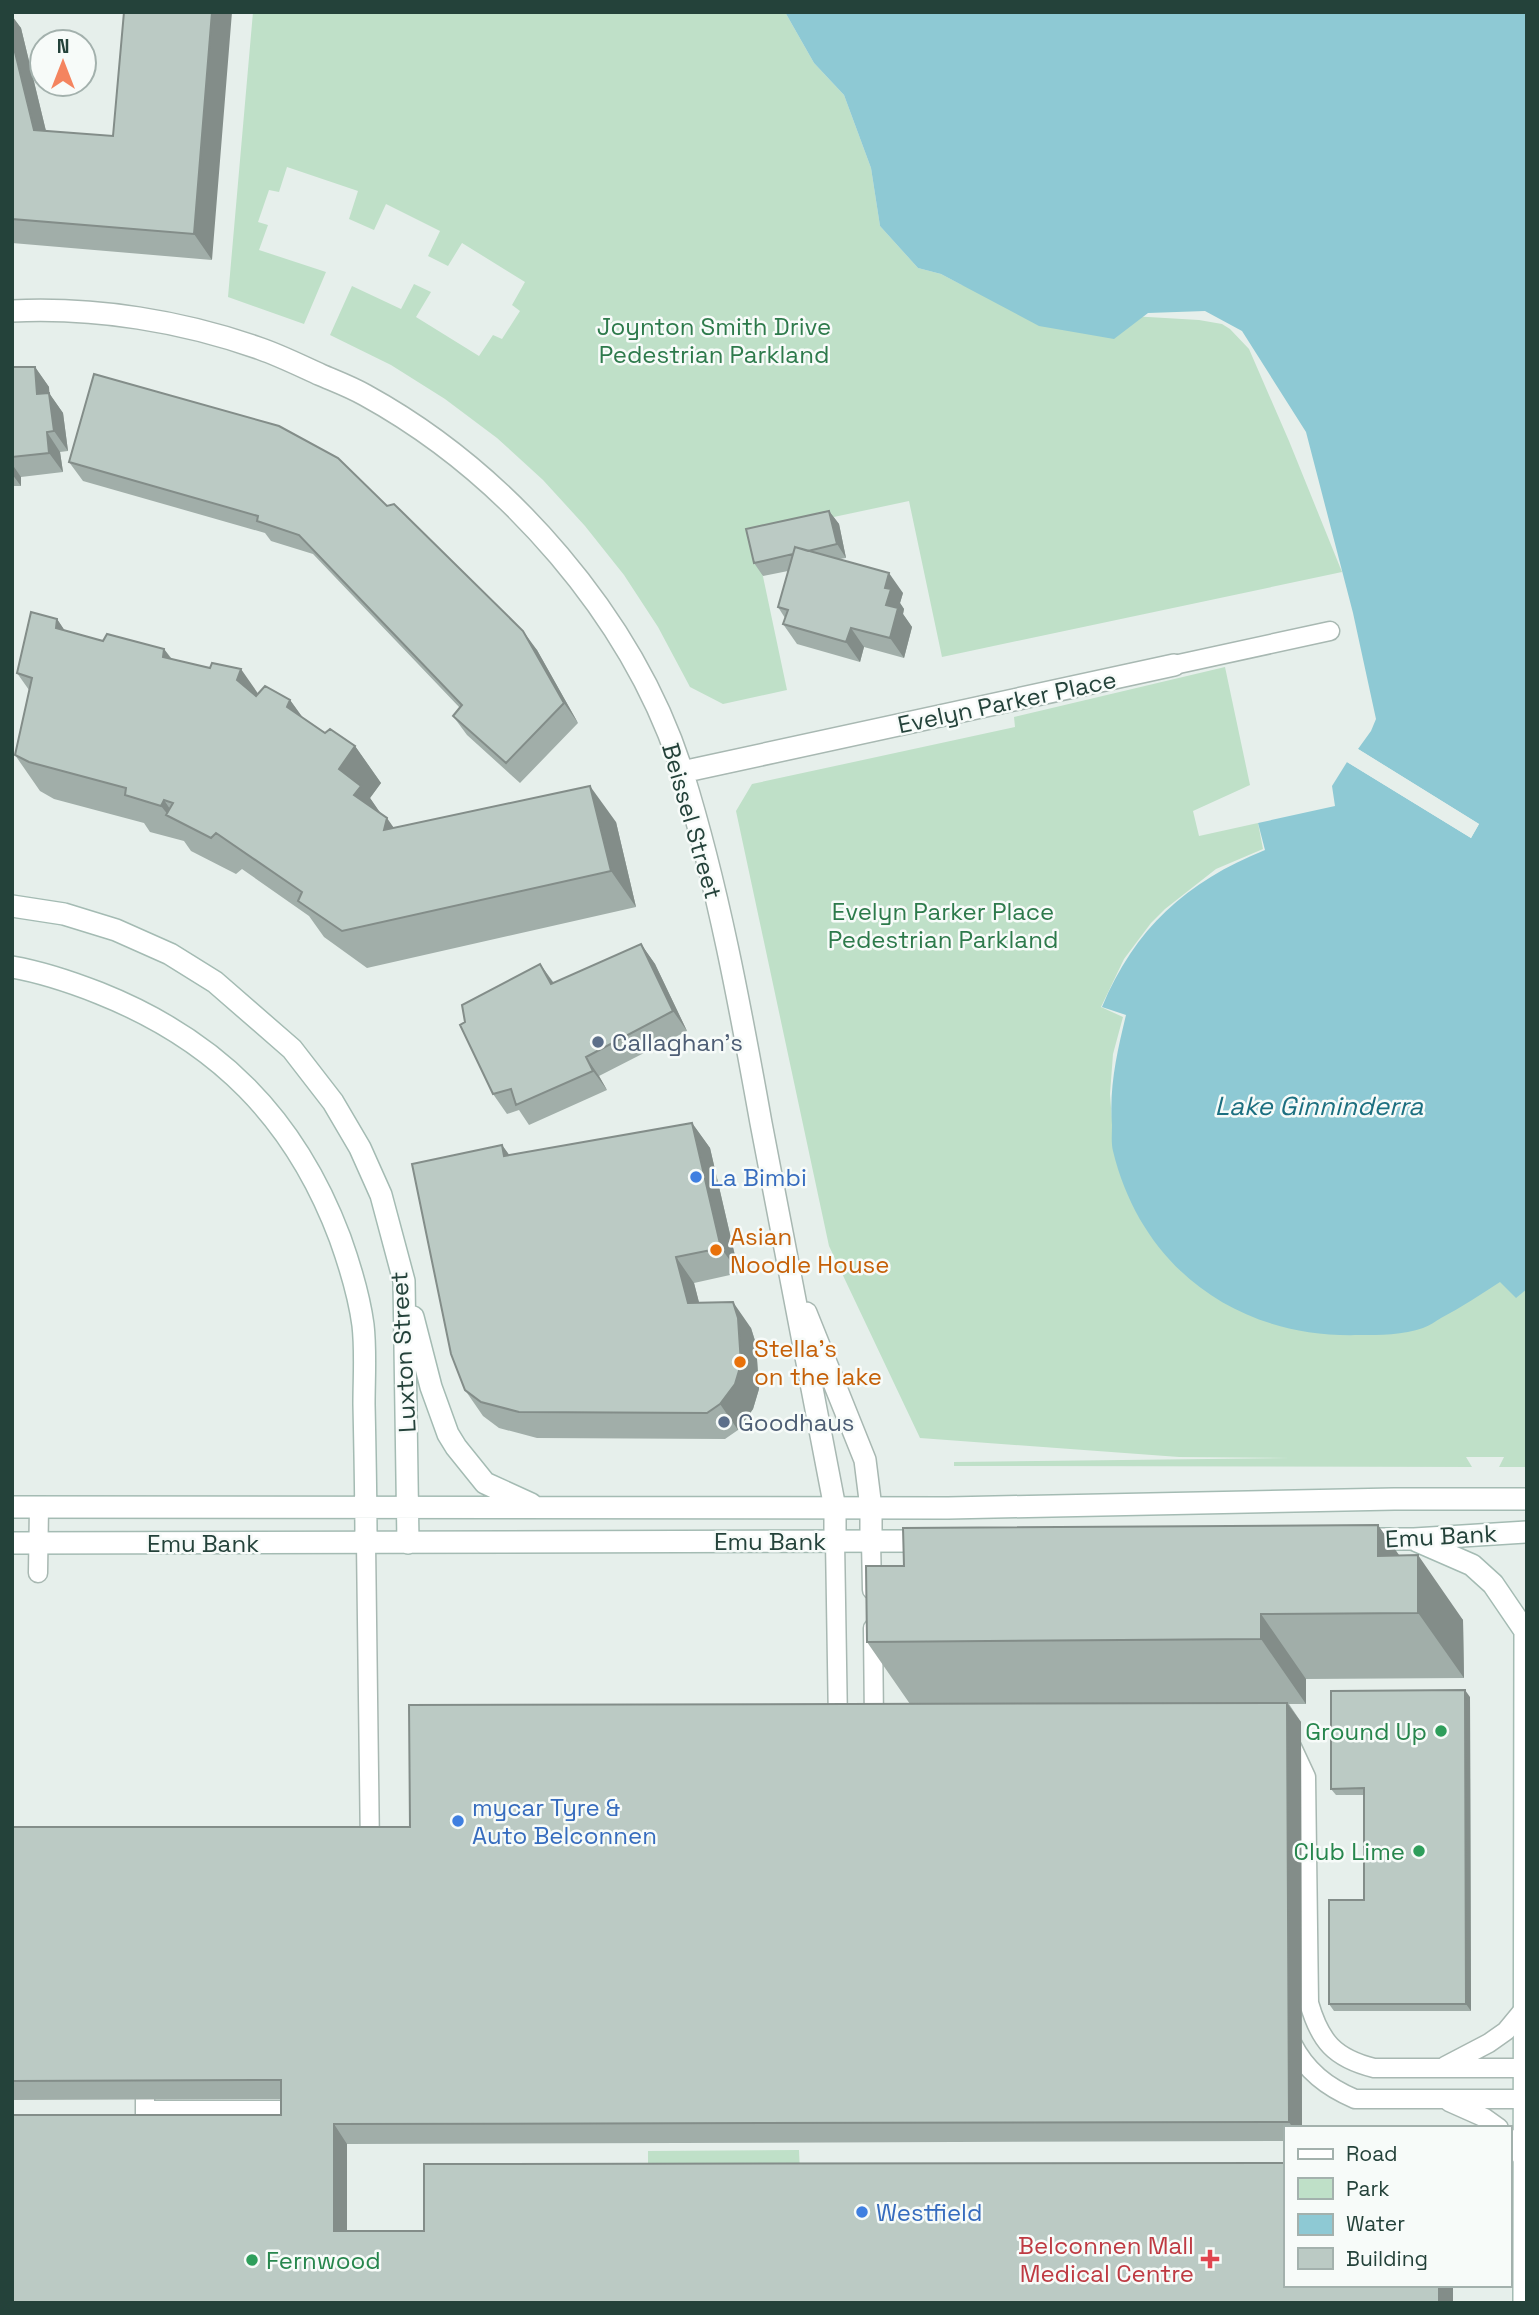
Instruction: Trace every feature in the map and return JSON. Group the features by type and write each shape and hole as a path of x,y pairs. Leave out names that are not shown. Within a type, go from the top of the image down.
{"main road":[{"name":"Beissel Street","path":"12,311 97,313 207,333 261,349 364,394 431,437 481,477 537,530 583,586 616,633 645,681 682,772 724,936 835,1508 835,1541"},
{"name":"Evelyn Parker Place","path":"682,772 1174,665"},
{"name":"Luxton Street","path":"12,906 64,914 116,930 170,954 215,982 292,1049 333,1102 360,1149 381,1195 404,1281 408,1542"},
{"name":"Luxton Street","path":"12,967 76,984 128,1004 179,1032 225,1066 270,1112 303,1157 327,1203 351,1268 363,1325 366,1542"},
{"name":"Beissel Street","path":"788,1268 865,1460 872,1541"},
{"path":"404,1281 431,1387 448,1434 485,1483 538,1507"},
{"name":"Emu Bank","path":"12,1507 871,1508 1527,1499"},
{"name":"Emu Bank","path":"1345,1539 1413,1539 1527,1532"},
{"path":"1413,1539 1472,1565 1493,1584 1526,1627 1524,2303"},
{"name":"Emu Bank","path":"12,1543 948,1541"}],"lane":[{"name":"Evelyn Parker Place","path":"1174,665 1330,631"},
{"path":"38,1573 39,1507"},
{"path":"835,1541 834,1729 893,1733"},
{"path":"872,1541 874,1724"},
{"path":"366,1542 369,1847 377,1870"},
{"path":"1280,1737 1291,1744 1306,1777 1309,2003 1316,2026 1329,2045 1341,2057 1374,2068 1526,2068"},
{"path":"1442,2068 1506,2031 1525,2008"},
{"path":"1287,2027 1298,2055 1308,2069 1334,2090 1355,2099 1526,2099"},
{"path":"145,2056 145,2152"},
{"path":"1442,2099 1485,2118 1496,2126"},
{"path":"145,2110 323,2110"},
{"path":"1511,2141 1525,2162"}],"green space":[{"name":"Joynton Smith Drive Pedestrian Parkland","path":"253,12 785,12 814,63 844,95 871,168 880,226 918,268 941,274 962,285 1131,316 1199,320 1222,324 1230,329 1249,349 1342,572 942,657 909,501 754,534 787,690 723,704 690,687 658,627 624,575 585,526 543,480 497,438 445,399 391,365 330,335 352,286 401,309 414,284 431,292 416,317 479,356 493,335 502,339 520,311 512,305 525,282 462,243 448,266 428,256 440,231 386,204 374,230 349,219 358,191 287,167 279,192 269,190 258,222 268,225 259,250 326,272 304,324 228,297"},
{"name":"Evelyn Parker Place Pedestrian Parkland","path":"1225,667 1250,785 1193,811 1199,836 1258,823 1263,849 1216,869 1165,909 1124,959 1101,1007 1123,1017 1113,1054 1110,1094 1113,1134 1527,1286 1527,1467 1499,1467 1504,1457 1466,1457 1472,1467 954,1466 954,1462 1290,1458 1179,1457 920,1438 829,1246 736,811 752,784 1015,727 1014,717"},
{"path":"799,2150 800,2173 648,2173 648,2151"}],"water":[{"name":"Lake Ginninderra","path":"785,12 1527,12 1527,1289 1516,1298 1500,1282 1430,1325 1416,1330 1375,1335 1316,1333 1275,1325 1237,1310 1202,1289 1172,1263 1147,1231 1127,1193 1112,1145 1113,1083 1126,1015 1102,1007 1115,979 1147,931 1187,893 1211,877 1265,850 1258,823 1335,806 1332,786 1347,762 1471,838 1479,824 1358,749 1376,719 1353,613 1306,432 1242,331 1205,311 1148,313 1114,339 1039,326 941,274 918,268 880,226 871,168 844,95 814,63"}],"pier":[{"path":"1358,749 1479,824 1471,838 1347,762 1349,759 1470,833 1475,825 1356,752"}],"building":[{"path":"124,12 212,12 194,234 12,219 12,40 34,130 113,136"},
{"path":"12,367 35,367 37,394 49,393 54,431 47,432 49,453 12,457"},
{"path":"94,374 279,426 338,458 387,506 394,504 523,631 564,703 506,763 453,716 462,705 299,535 257,521 258,516 69,462"},
{"path":"829,511 837,544 808,551 795,547 793,554 754,563 746,529"},
{"path":"795,547 889,573 885,588 891,589 886,605 898,608 890,638 851,628 846,642 783,624 788,610 778,607"},
{"path":"31,612 57,619 56,628 103,641 107,634 164,649 163,657 210,668 212,663 241,669 237,680 256,696 265,686 290,700 287,707 325,733 330,729 355,746 339,769 361,786 354,795 387,818 384,830 590,786 611,871 342,931 298,901 302,892 216,833 211,838 166,815 173,803 164,800 161,806 125,795 126,788 29,762 15,755 32,678 17,673"},
{"path":"641,944 673,1011 586,1057 593,1071 516,1105 511,1089 493,1094 460,1025 465,1022 462,1005 540,964 551,984"},
{"path":"692,1123 721,1248 676,1257 688,1303 733,1302 738,1318 741,1364 735,1384 720,1404 707,1413 519,1412 481,1402 465,1390 451,1354 412,1164 502,1145 504,1156"},
{"path":"1378,1525 1378,1556 1418,1555 1418,1613 1261,1614 1261,1639 867,1642 866,1566 904,1566 903,1528"},
{"name":"Club Lime","path":"1465,1690 1466,2004 1329,2004 1329,1900 1364,1900 1364,1788 1331,1789 1331,1691"},
{"path":"1287,1703 1289,2122 334,2124 334,2231 424,2231 424,2164 1284,2163 1284,2287 1439,2287 1439,2303 12,2303 12,2115 281,2115 281,2080 12,2081 12,1827 410,1827 409,1705"}],"place":[{"name":"Callaghan's","path":"598,1042"},
{"name":"La Bimbi","path":"696,1177"},
{"name":"Asian Noodle House","path":"716,1250"},
{"name":"Stella's on the lake","path":"740,1362"},
{"name":"Goodhaus","path":"724,1422"},
{"name":"Ground Up","path":"1441,1731"},
{"name":"mycar Tyre & Auto Belconnen","path":"458,1821"},
{"name":"Club Lime","path":"1419,1851"},
{"name":"Westfield","path":"862,2212"},
{"name":"Belconnen Mall Medical Centre","path":"1210,2259"},
{"name":"Fernwood","path":"252,2260"}]}
